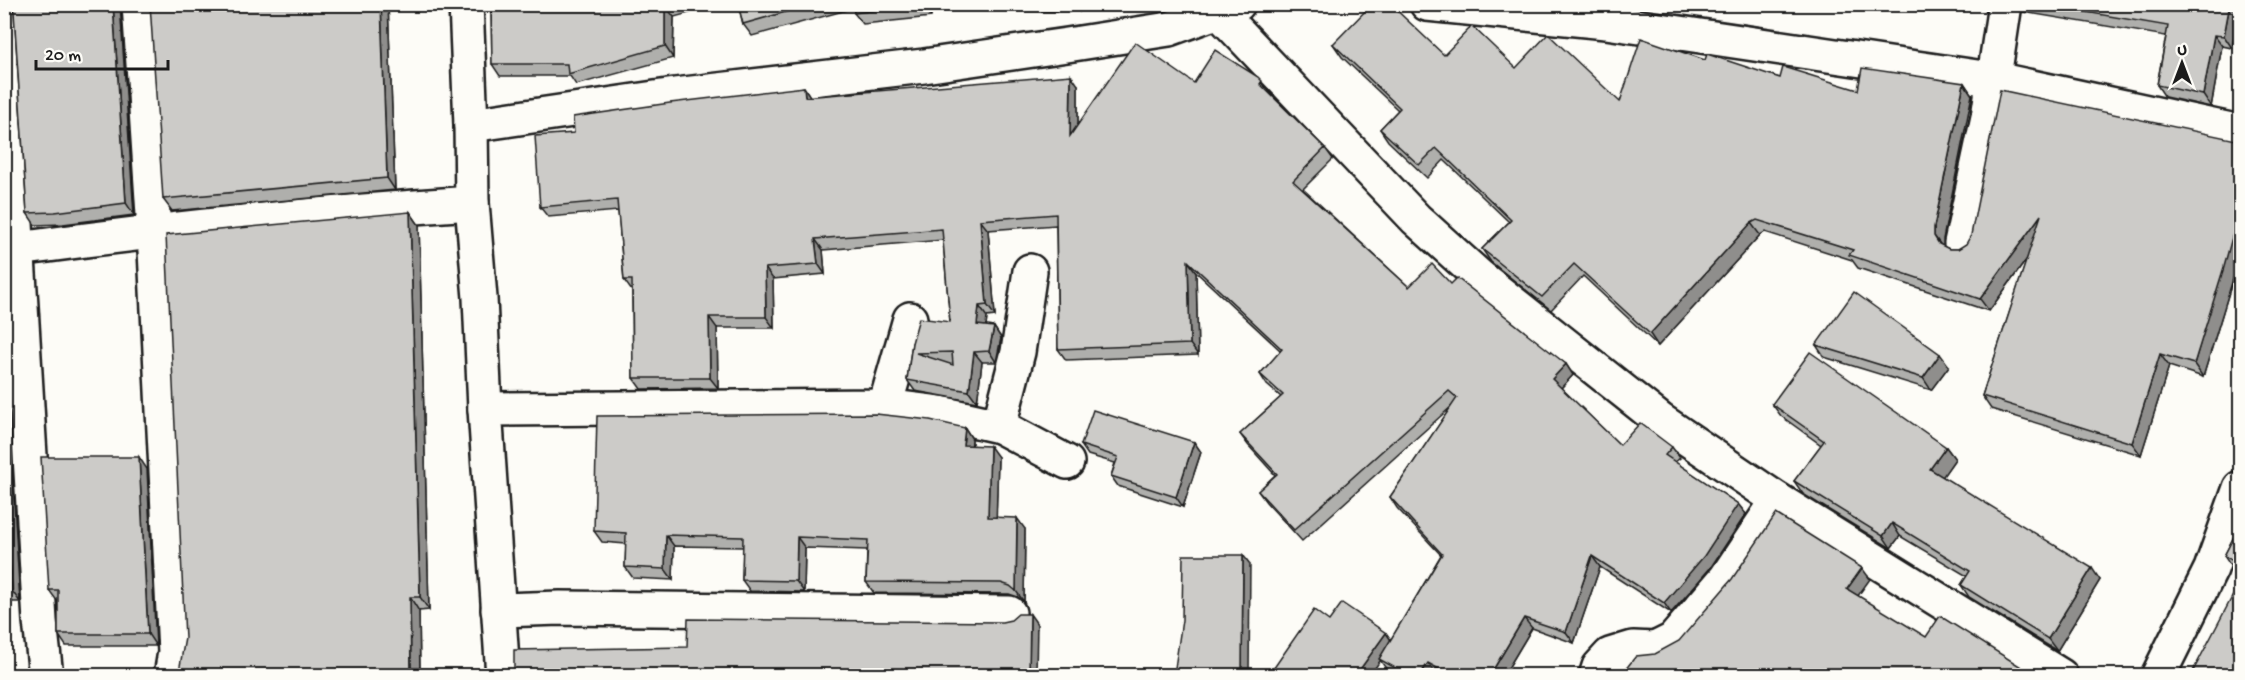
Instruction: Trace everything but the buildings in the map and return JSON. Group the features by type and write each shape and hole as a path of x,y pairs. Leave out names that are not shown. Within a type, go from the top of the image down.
{"street":[{"path":"139,4 154,231 175,652 171,675"},
{"path":"466,4 472,203 503,675"},
{"path":"1427,4 1606,13 1994,79 2241,132"},
{"path":"1960,243 1994,79 2005,4"},
{"path":"471,124 675,95 924,66 1078,43 1168,29 1224,7 1416,219 1480,277 1660,420 1778,500 2061,675"},
{"path":"4,25 46,675"},
{"path":"18,249 154,231 362,210 472,203"},
{"path":"999,426 1018,352 1030,271"},
{"path":"885,406 910,319"},
{"path":"485,409 885,406 941,413 999,426 1067,462"},
{"path":"2158,675 2211,569 2241,488"},
{"path":"1596,675 1599,667 1610,655 1633,648 1655,649 1673,640 1726,578 1778,500"},
{"path":"498,610 572,608 1009,613"}]}
